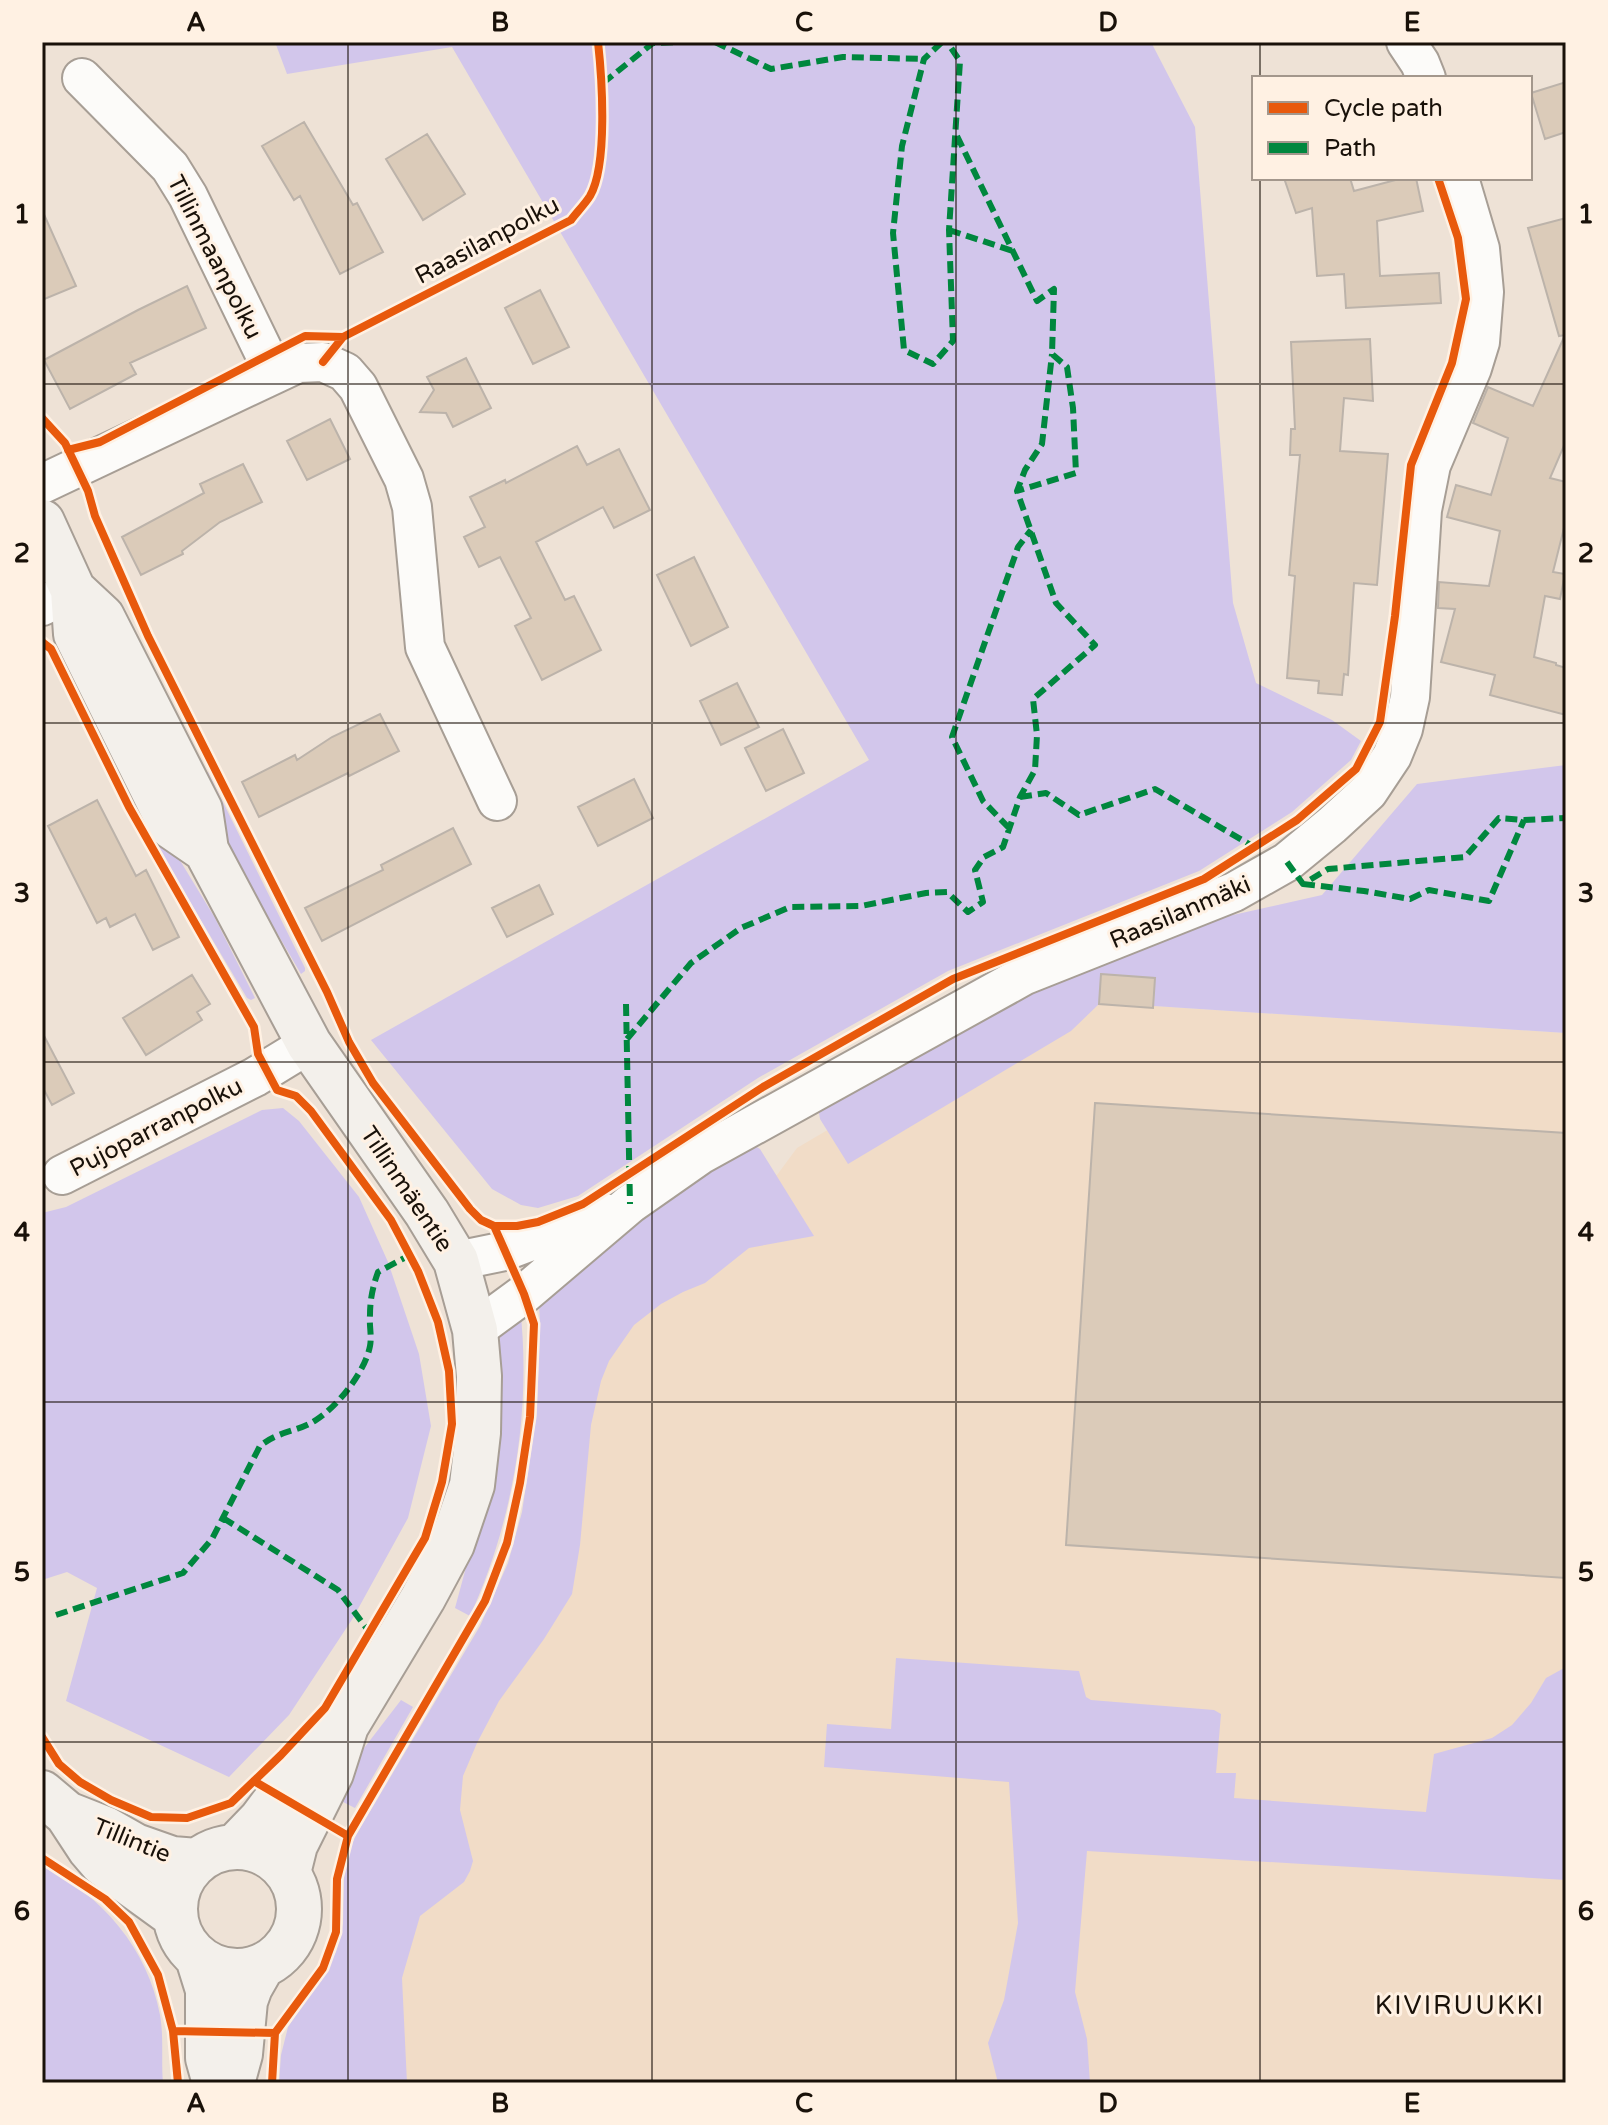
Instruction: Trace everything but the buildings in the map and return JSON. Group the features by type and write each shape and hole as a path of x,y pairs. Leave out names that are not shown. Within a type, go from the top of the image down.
{"street":[{"path":"1406,42 1425,76"},
{"name":"Tillinmaanpolku","path":"82,78 170,167 188,196 274,373"},
{"name":"Raasilanmäki","path":"475,1330 524,1294 630,1204 700,1155 1025,975 1234,892 1287,862 1368,792 1392,756 1403,729 1410,697 1422,510 1431,465 1480,342 1484,292 1480,249 1460,180"},
{"path":"42,484 298,363 323,362 345,372 358,387 404,479 412,507 425,647 497,801"},
{"name":"Tillinmäentie","path":"42,522 58,598 171,826 206,850 309,1044 427,1213 456,1261 475,1330 479,1376 478,1433 472,1485 452,1544 346,1726 331,1773 295,1845 288,1873"},
{"name":"Pujoparranpolku","path":"62,1175 255,1077 309,1044"},
{"name":"Raasilanmäki","path":"456,1261 505,1251 630,1204"},
{"name":"Tillinmäentie","path":"216,1854 261,1820 307,1759 346,1726"},
{"name":"Tillintie","path":"55,1804 135,1846 172,1859 216,1854"},
{"name":"Tillintie","path":"55,1804 102,1863 175,1916"},
{"path":"250,1848 265,1853 288,1873 299,1903 298,1918 294,1933 276,1958 246,1971 229,1971 213,1967 198,1958 187,1946 175,1916 175,1900 187,1872 216,1854 250,1848"},
{"path":"198,1958 208,1990 208,2058 215,2083"},
{"path":"232,2083 240,2054 245,2001 262,1966"}],"shaded area":[{"path":"275,42 1151,42 1195,127 1233,603 1256,683 1332,720 1361,741 1351,760 1292,812 1199,871 948,971 758,1078 578,1196 538,1208 521,1205 492,1189 371,1040 869,760 452,47 287,74"},
{"path":"1566,765 1566,1033 1154,1006 1155,978 1102,974 1099,1004 1071,1031 848,1164 820,1119 818,1107 980,1009 1166,930 1322,895 1417,784"},
{"path":"208,772 305,968 301,974 239,868 195,778"},
{"path":"136,804 170,844 215,918 255,998 247,998 158,848"},
{"path":"1099,970 1155,978 1154,1006 1566,1033 1566,2083 352,2083 528,1570 565,1309 777,1175 797,1148"},
{"path":"283,1108 299,1121 359,1197 388,1262 419,1354 431,1426 408,1518 353,1618 289,1715 229,1777 66,1701 97,1588 67,1572 42,1580 42,1213 66,1207 262,1110"},
{"path":"755,1146 760,1149 814,1236 749,1248 705,1283 661,1304 634,1325 609,1361 591,1425 580,1545 572,1594 499,1701 477,1743 463,1776 460,1810 473,1861 470,1871 464,1882 420,1916 402,1978 407,2083 279,2083 281,2055 288,2027 336,1952 343,1923 347,1855 480,1626 508,1563 522,1512 537,1411 539,1305 673,1192"},
{"path":"520,1307 523,1386 516,1465 498,1543 470,1616 455,1608 471,1549 500,1402 500,1337 508,1319"},
{"path":"896,1658 1079,1671 1086,1697 1091,1700 1214,1710 1221,1714 1216,1773 1236,1773 1234,1798 1426,1812 1434,1754 1492,1738 1512,1725 1531,1703 1546,1678 1566,1667 1566,1880 1087,1851 1075,1992 1087,2039 1090,2083 998,2083 988,2043 1004,2000 1018,1923 1009,1782 824,1767 827,1724 891,1729"},
{"path":"401,1700 413,1707 355,1808 331,1796 348,1769"},
{"path":"42,1866 64,1878 103,1908 133,1946 154,1991 160,2015 163,2083 42,2083"}],"marked path":[{"path":"603,83 653,43 682,42"},
{"path":"715,42 771,69 843,57 924,59"},
{"path":"942,42 924,59 902,146 893,233 904,350 933,364 953,341 949,230 960,61 947,42"},
{"path":"957,136 1037,301 1054,289 1052,354 1067,367 1073,408 1076,473 1017,491"},
{"path":"949,230 1013,251"},
{"path":"627,1039 691,963 741,928 790,907 861,906 947,892 968,912 983,902 975,870 984,857 1003,847 1020,797 1035,770 1037,735 1033,699 1095,645 1056,603 1017,491 1025,470 1042,444 1052,354"},
{"path":"1009,828 983,801 952,737 1018,547 1031,530"},
{"path":"1020,797 1046,793 1079,815 1155,789 1254,847"},
{"path":"1287,862 1303,884 1328,869 1465,857 1499,818 1566,818"},
{"path":"1303,884 1410,899 1429,890 1489,901 1524,820"},
{"path":"626,1004 630,1204"},
{"path":"56,1615 183,1573 212,1539 260,1446 316,1420 349,1388 363,1367 370,1346 371,1304 378,1272 410,1255"},
{"path":"223,1518 338,1590 370,1633"}],"cycle path":[{"name":"Raasilanpolku","path":"323,362 343,337 571,220 590,196 599,164 602,121 598,42"},
{"path":"42,418 65,443 148,636 327,992 349,1042 373,1083 481,1220 494,1226 517,1226 538,1222 583,1204 763,1087 953,979 1204,879 1297,820 1356,769 1380,722 1411,465 1452,363 1466,299 1458,238 1439,180"},
{"path":"68,450 100,442 305,336 343,337"},
{"path":"42,642 51,649 129,807 254,1027 258,1054 277,1090 296,1096 311,1111 391,1220 418,1271 438,1322 449,1371 452,1424 442,1482 425,1538 325,1708 231,1803 187,1818 151,1817 111,1800 80,1782 59,1764 42,1737"},
{"path":"272,2083 275,2033 323,1968 336,1932 337,1879 348,1836 485,1601 507,1543 530,1417 534,1324 494,1226"},
{"path":"254,1781 348,1836"},
{"path":"42,1858 105,1899 129,1922 158,1975 173,2031 178,2083"},
{"path":"173,2031 275,2033"}],"district":[{"name":"KIVIRUUKKI","path":"1460,2005"}]}
